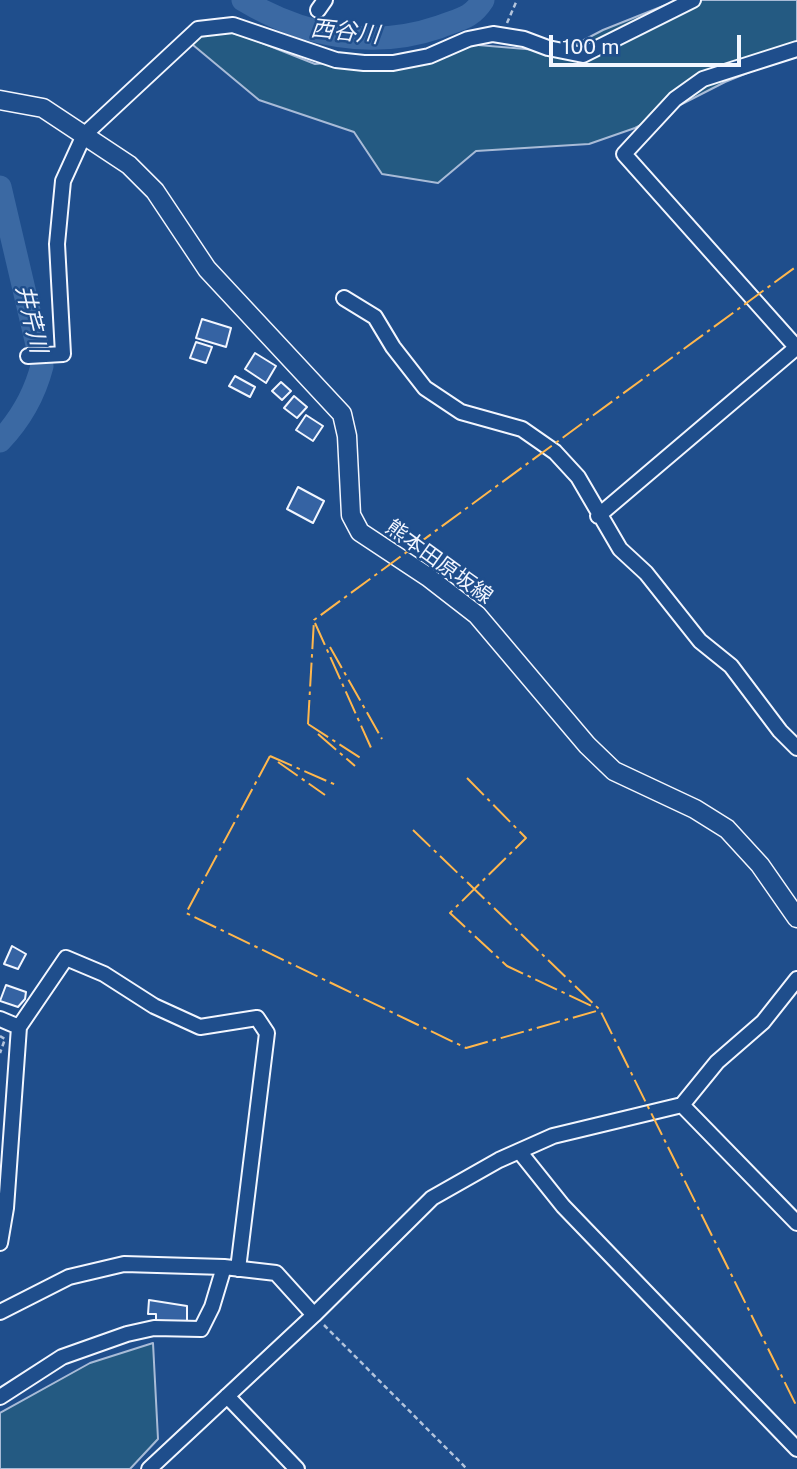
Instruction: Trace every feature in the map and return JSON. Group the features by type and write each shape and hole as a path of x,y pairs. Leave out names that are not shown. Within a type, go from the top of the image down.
{"main road":[{"name":"熊本田原坂線","path":"0,100 43,108 130,164 155,191 207,269 342,414 347,436 351,515 360,532 428,577 477,615 579,735 614,771 695,809 727,829 760,864 797,918"}],"street":[{"path":"28,356 63,354 57,244 60,206 63,181 84,135 198,29 210,25 233,25 336,60 364,63 393,63 429,56 468,39 501,35 583,55 693,0"},
{"path":"598,516 797,347 624,153 675,99 704,79 797,48"},
{"path":"344,298 375,317 425,388 461,412 522,429 555,452 578,477 598,516 620,549 646,573 700,641 731,666 780,731 797,748"},
{"path":"0,1243 6,1208 19,1027 66,958 104,974 154,1006 200,1027 257,1018 267,1033 231,1268 201,1329 154,1328 127,1334 62,1357 0,1397"},
{"path":"149,1469 314,1315 432,1198 519,1151 553,1136 682,1105 717,1062 763,1022 797,979"},
{"path":"0,1019 19,1027"},
{"path":"682,1105 797,1223"},
{"path":"519,1151 564,1206 797,1449"},
{"path":"0,1312 69,1277 124,1264 231,1268 276,1273 314,1315"},
{"path":"227,1396 298,1469"}],"path":[{"path":"501,35 517,0"},
{"path":"0,1036 5,1039 0,1053"},
{"path":"314,1315 467,1469"}],"shaded area":[{"path":"678,0 797,0 797,53 725,82 635,128 589,144 476,151 438,183 382,174 354,132 259,100 187,40 206,26 247,37 315,64 425,55 466,44 561,52 603,30"},
{"path":"153,1343 158,1439 130,1469 0,1469 0,1413 90,1363"}],"building":[{"path":"202,319 231,328 226,347 196,338"},
{"path":"196,342 212,347 206,363 190,358"},
{"path":"255,353 276,366 266,383 245,369"},
{"path":"235,376 255,387 250,397 229,386"},
{"path":"281,382 291,391 282,400 272,391"},
{"path":"294,396 307,407 297,418 284,408"},
{"path":"306,415 323,426 313,441 296,430"},
{"path":"298,487 324,501 313,523 287,509"},
{"path":"12,946 26,954 18,969 4,964"},
{"path":"6,985 26,992 25,999 18,1007 0,1001"},
{"path":"149,1300 187,1306 187,1322 156,1321 156,1314 148,1314"}],"waterway":[{"name":"西谷川","path":"243,0 290,23 338,36 363,38 389,38 439,27 469,15 483,0"},
{"name":"井芹川","path":"0,187 42,366 26,406 0,441"}],"power":[{"path":"308,724 314,620 797,266"},
{"path":"315,623 372,750"},
{"path":"330,647 382,739"},
{"path":"308,724 362,759"},
{"path":"318,734 355,766"},
{"path":"270,756 186,913 466,1048 600,1010"},
{"path":"270,756 336,785"},
{"path":"278,762 325,795"},
{"path":"467,778 526,838 450,913 507,966 594,1007"},
{"path":"413,830 600,1010 797,1407"}]}
